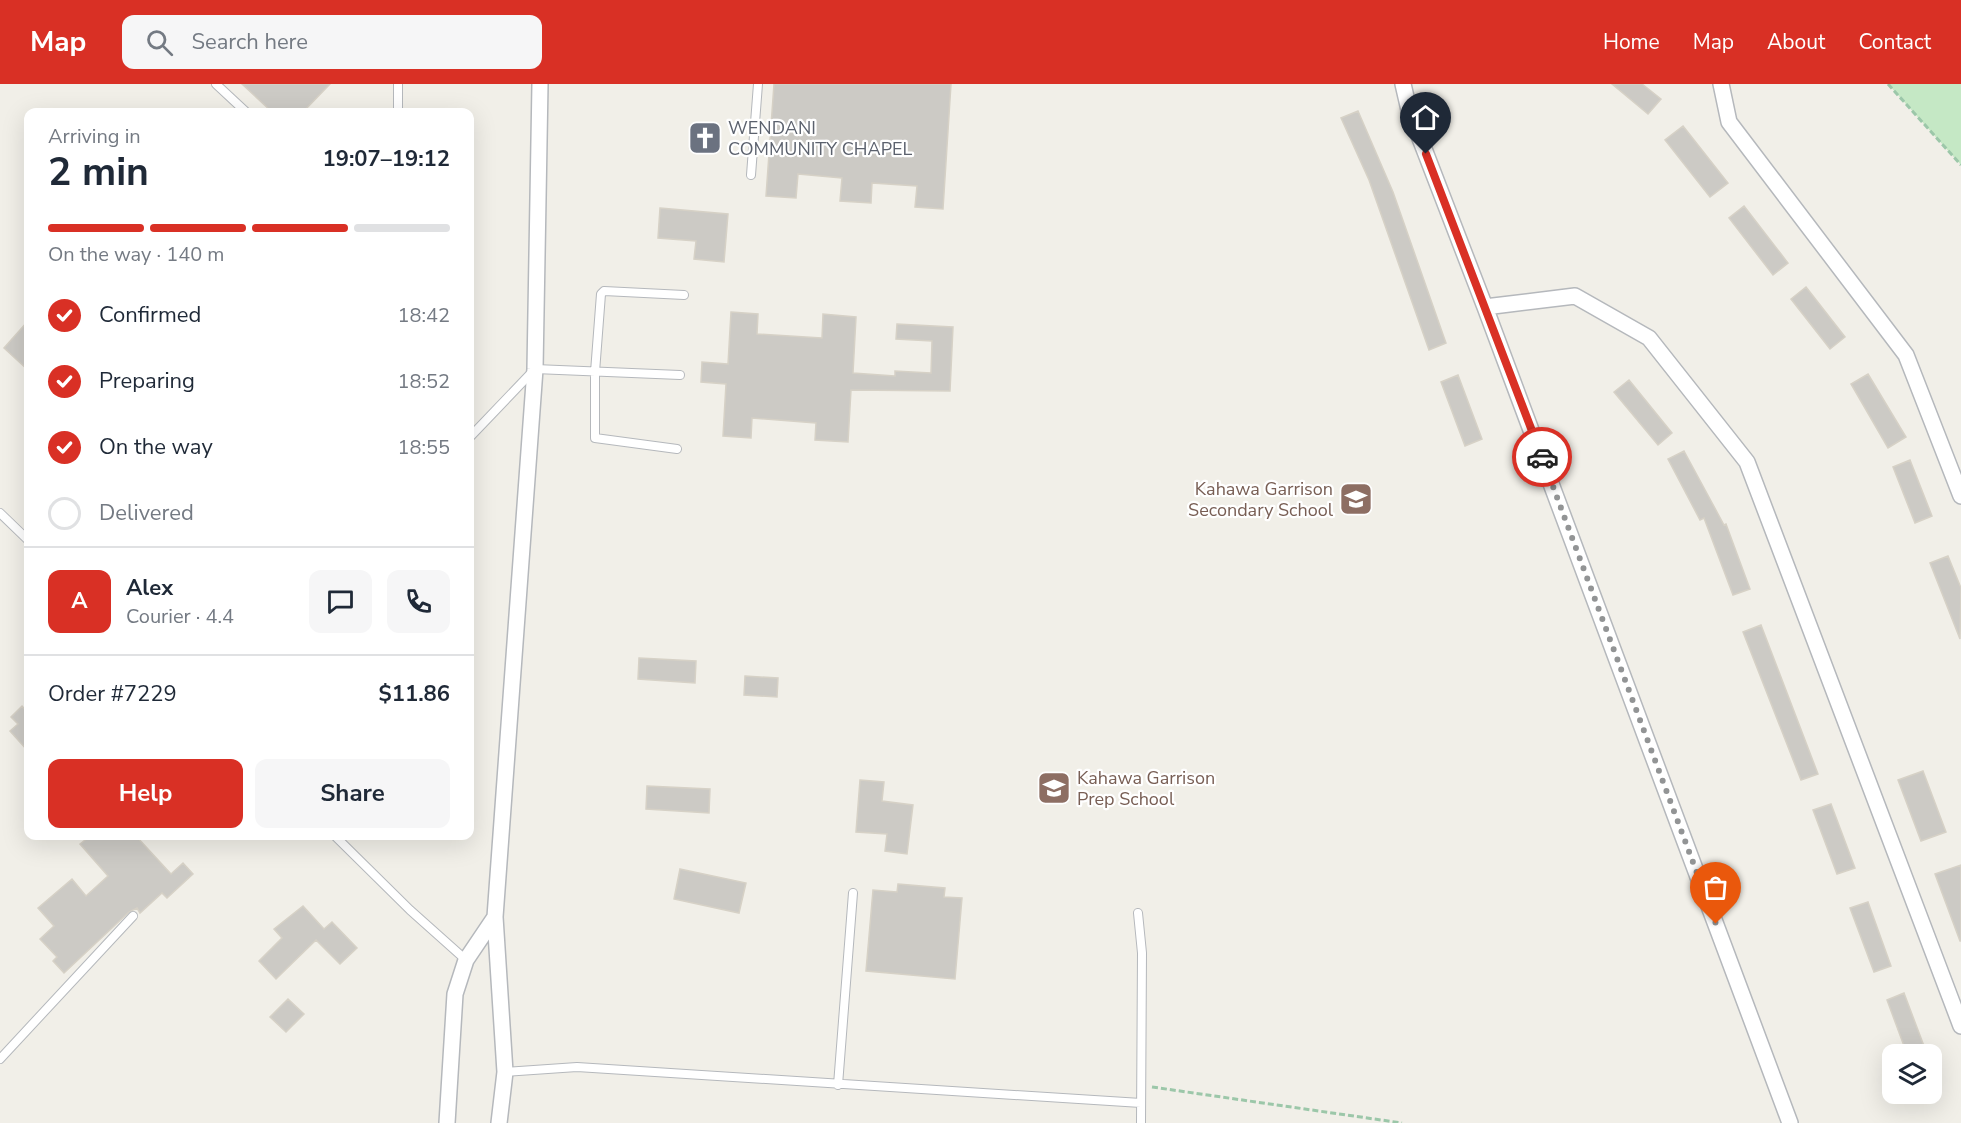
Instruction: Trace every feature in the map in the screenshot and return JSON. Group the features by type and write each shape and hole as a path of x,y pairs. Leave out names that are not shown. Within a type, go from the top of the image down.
{"street":[{"path":"499,1123 505,1072 495,917 535,369 540,84"},
{"path":"1403,84 1408,110 1485,307 1790,1123"},
{"path":"1721,84 1729,122 1906,355 1961,496"},
{"path":"1485,307 1575,296 1649,338 1747,462 1961,1026"},
{"path":"447,1123 455,994 466,960 495,917"}],"lane":[{"path":"216,84 242,108"},
{"path":"398,84 398,108"},
{"path":"751,175 758,84"},
{"path":"677,449 595,438 595,372 601,294 604,291 684,295"},
{"path":"474,433 535,369 680,375"},
{"path":"0,513 24,536"},
{"path":"339,840 410,910 466,960"},
{"path":"838,1085 853,894"},
{"path":"1138,913 1142,953 1140,1123"},
{"path":"0,1059 133,916"},
{"path":"505,1072 577,1067 1141,1103"}],"path":[{"path":"1888,84 1961,165"},
{"path":"1141,1085 1367,1116 1402,1123"}],"green space":[{"path":"1888,84 1961,84 1961,165"}],"building":[{"path":"242,84 330,84 307,108 268,108"},
{"path":"774,84 951,84 943,209 915,207 917,186 872,183 871,203 840,201 842,178 798,174 796,198 766,196"},
{"path":"1612,84 1642,84 1661,99 1648,114"},
{"path":"1358,111 1393,192 1446,343 1429,350 1369,180 1341,118"},
{"path":"1683,126 1728,183 1710,197 1665,140"},
{"path":"1744,206 1788,263 1773,275 1729,218"},
{"path":"660,208 728,214 724,262 694,259 696,241 658,238"},
{"path":"1806,287 1845,337 1830,349 1791,299"},
{"path":"731,312 758,314 757,334 822,338 823,314 856,317 853,373 895,376 895,371 931,373 932,341 896,339 897,324 953,327 950,391 851,390 848,442 815,440 816,423 752,418 751,438 723,436 726,384 701,382 702,362 728,364"},
{"path":"24,326 24,366 4,348"},
{"path":"1868,374 1906,437 1888,448 1851,384"},
{"path":"1458,375 1482,439 1465,446 1441,382"},
{"path":"1629,380 1672,433 1658,445 1614,392"},
{"path":"1684,451 1724,525 1726,524 1750,589 1733,595 1704,518 1700,520 1668,459"},
{"path":"1910,460 1932,516 1915,523 1893,467"},
{"path":"1948,556 1961,588 1960,639 1930,563"},
{"path":"1761,625 1818,774 1801,780 1743,632"},
{"path":"639,658 696,661 695,683 638,679"},
{"path":"745,676 778,678 777,697 744,695"},
{"path":"22,706 24,708 24,747 10,731 18,724 11,717"},
{"path":"1923,771 1946,832 1921,841 1898,780"},
{"path":"860,780 884,782 882,801 913,805 907,854 885,851 887,834 856,832"},
{"path":"647,786 710,789 709,813 646,809"},
{"path":"1831,804 1855,868 1837,874 1813,810"},
{"path":"85,840 140,840 171,874 183,863 193,874 167,898 162,893 140,913 137,908 129,912 64,973 53,961 57,957 40,939 54,926 38,908 72,879 86,896 108,876 80,844"},
{"path":"1961,865 1961,941 1960,941 1935,874"},
{"path":"680,869 746,883 739,913 674,899"},
{"path":"898,884 945,888 944,897 962,898 955,979 866,971 873,890 897,892"},
{"path":"1868,902 1891,966 1874,972 1850,908"},
{"path":"303,906 324,929 332,922 357,948 340,964 316,940 276,979 259,961 282,938 274,929"},
{"path":"1904,993 1923,1044 1903,1044 1887,1000"},
{"path":"288,999 304,1014 286,1032 270,1017"}],"way so far":[{"path":"1542,457 1716,924"}],"place":[{"name":"WENDANI COMMUNITY CHAPEL","path":"705,138"},
{"name":"Kahawa Garrison Secondary School","path":"1356,499"},
{"name":"Kahawa Garrison Prep School","path":"1054,788"}],"route":[{"path":"1426,154 1542,457"}]}
